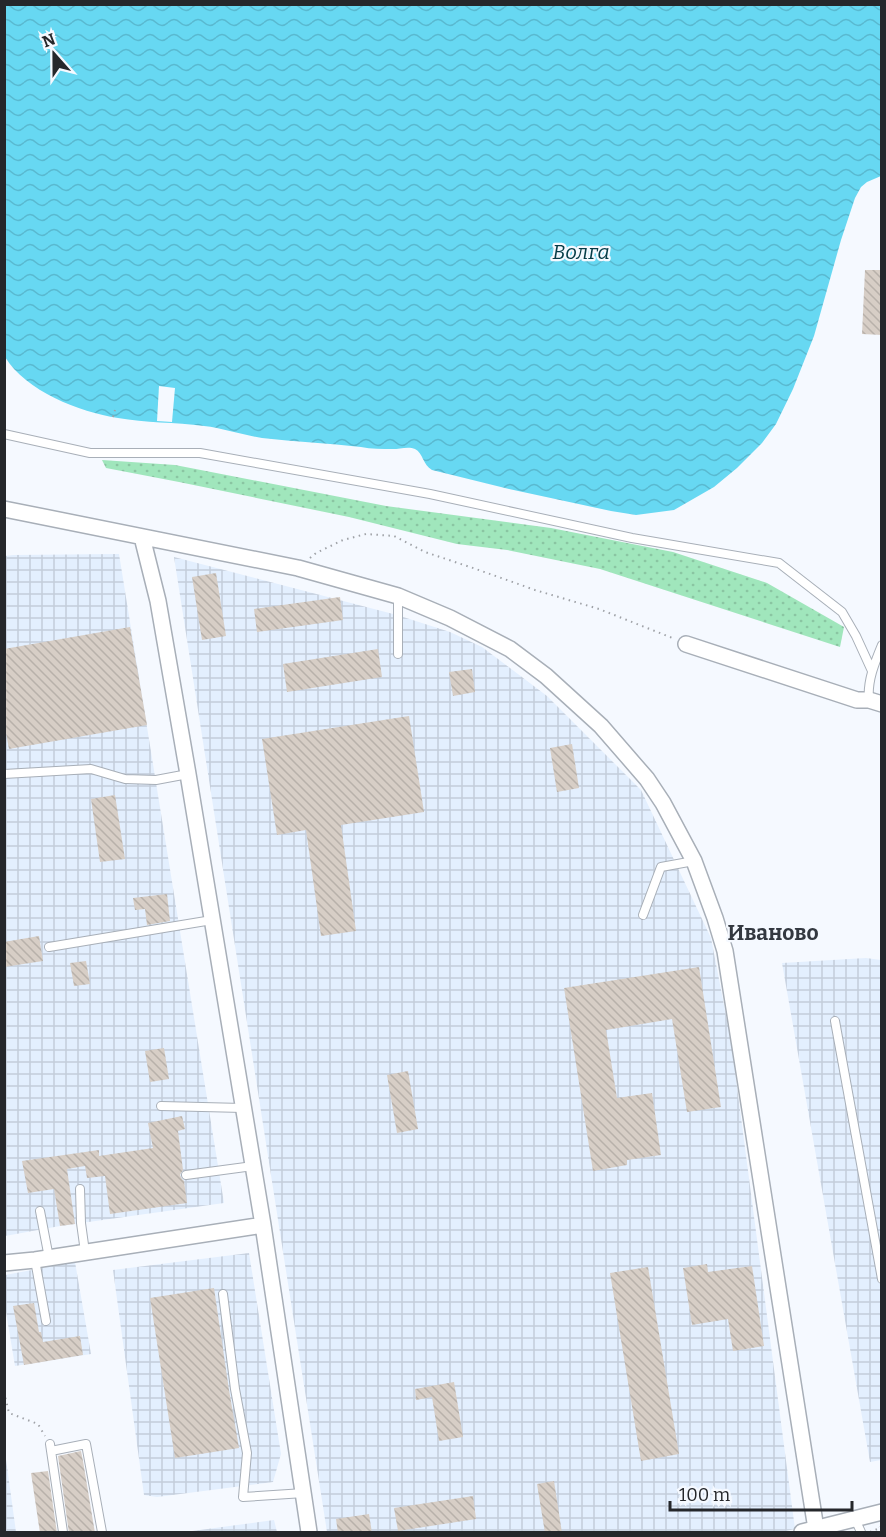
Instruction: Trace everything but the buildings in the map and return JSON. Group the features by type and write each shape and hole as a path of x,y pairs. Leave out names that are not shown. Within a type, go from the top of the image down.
{"street":[{"path":"4,509 298,568 398,596 450,618 510,649 546,676 601,726 647,779 663,803 694,861 716,918 725,951 809,1531 858,1526 882,1512"},
{"path":"142,537 158,601 188,774 263,1225 309,1533"},
{"path":"686,644 857,700 875,702"},
{"path":"4,1263 263,1225"}],"lane":[{"path":"4,434 90,453 200,453 430,494 632,538 779,563 842,612 872,671"},
{"path":"398,596 398,654"},
{"path":"875,702 868,692 872,671 882,645"},
{"path":"4,774 91,769 125,779 156,780 188,774"},
{"path":"644,915 661,867 694,861"},
{"path":"49,947 212,920"},
{"path":"835,1021 882,1279"},
{"path":"160,1106 243,1108"},
{"path":"186,1175 253,1166"},
{"path":"80,1189 85,1252"},
{"path":"40,1211 46,1321"},
{"path":"223,1294 235,1389 247,1453 243,1497 304,1493"},
{"path":"63,1533 50,1447 86,1444 102,1533"}],"path":[{"path":"113,417 115,410"},
{"path":"298,568 316,553 343,540 366,534 394,536 425,552 535,590 599,609 661,632 686,644"},
{"path":"4,1392 9,1413 38,1424 50,1447"}],"shaded area":[{"path":"119,554 224,1203 5,1236 5,556"},
{"path":"174,557 397,615 450,632 482,647 547,696 641,790 711,938 731,1041 795,1529 781,1532 327,1532"},
{"path":"866,958 881,960 881,1460 870,1462 782,963"},
{"path":"249,1253 281,1454 273,1482 157,1497 144,1495 113,1270"},
{"path":"75,1262 91,1354 15,1366 5,1306 5,1275"},
{"path":"5,1452 16,1532 5,1532"},
{"path":"274,1520 277,1532 185,1532"}],"green space":[{"path":"102,460 175,465 386,506 551,528 673,552 767,583 844,627 840,647 600,569 507,550 457,544 349,517 106,468"}],"water":[{"name":"Волга","path":"5,5 881,5 881,176 861,187 855,198 814,336 776,424 762,443 737,468 714,487 674,510 636,515 509,489 432,470 420,453 413,448 373,449 274,439 211,427 118,418 87,411 40,390 14,369 5,357"}],"pier":[{"path":"159,386 175,388 172,422 157,421"}],"district":[{"name":"Иваново","path":"773,933"}]}
